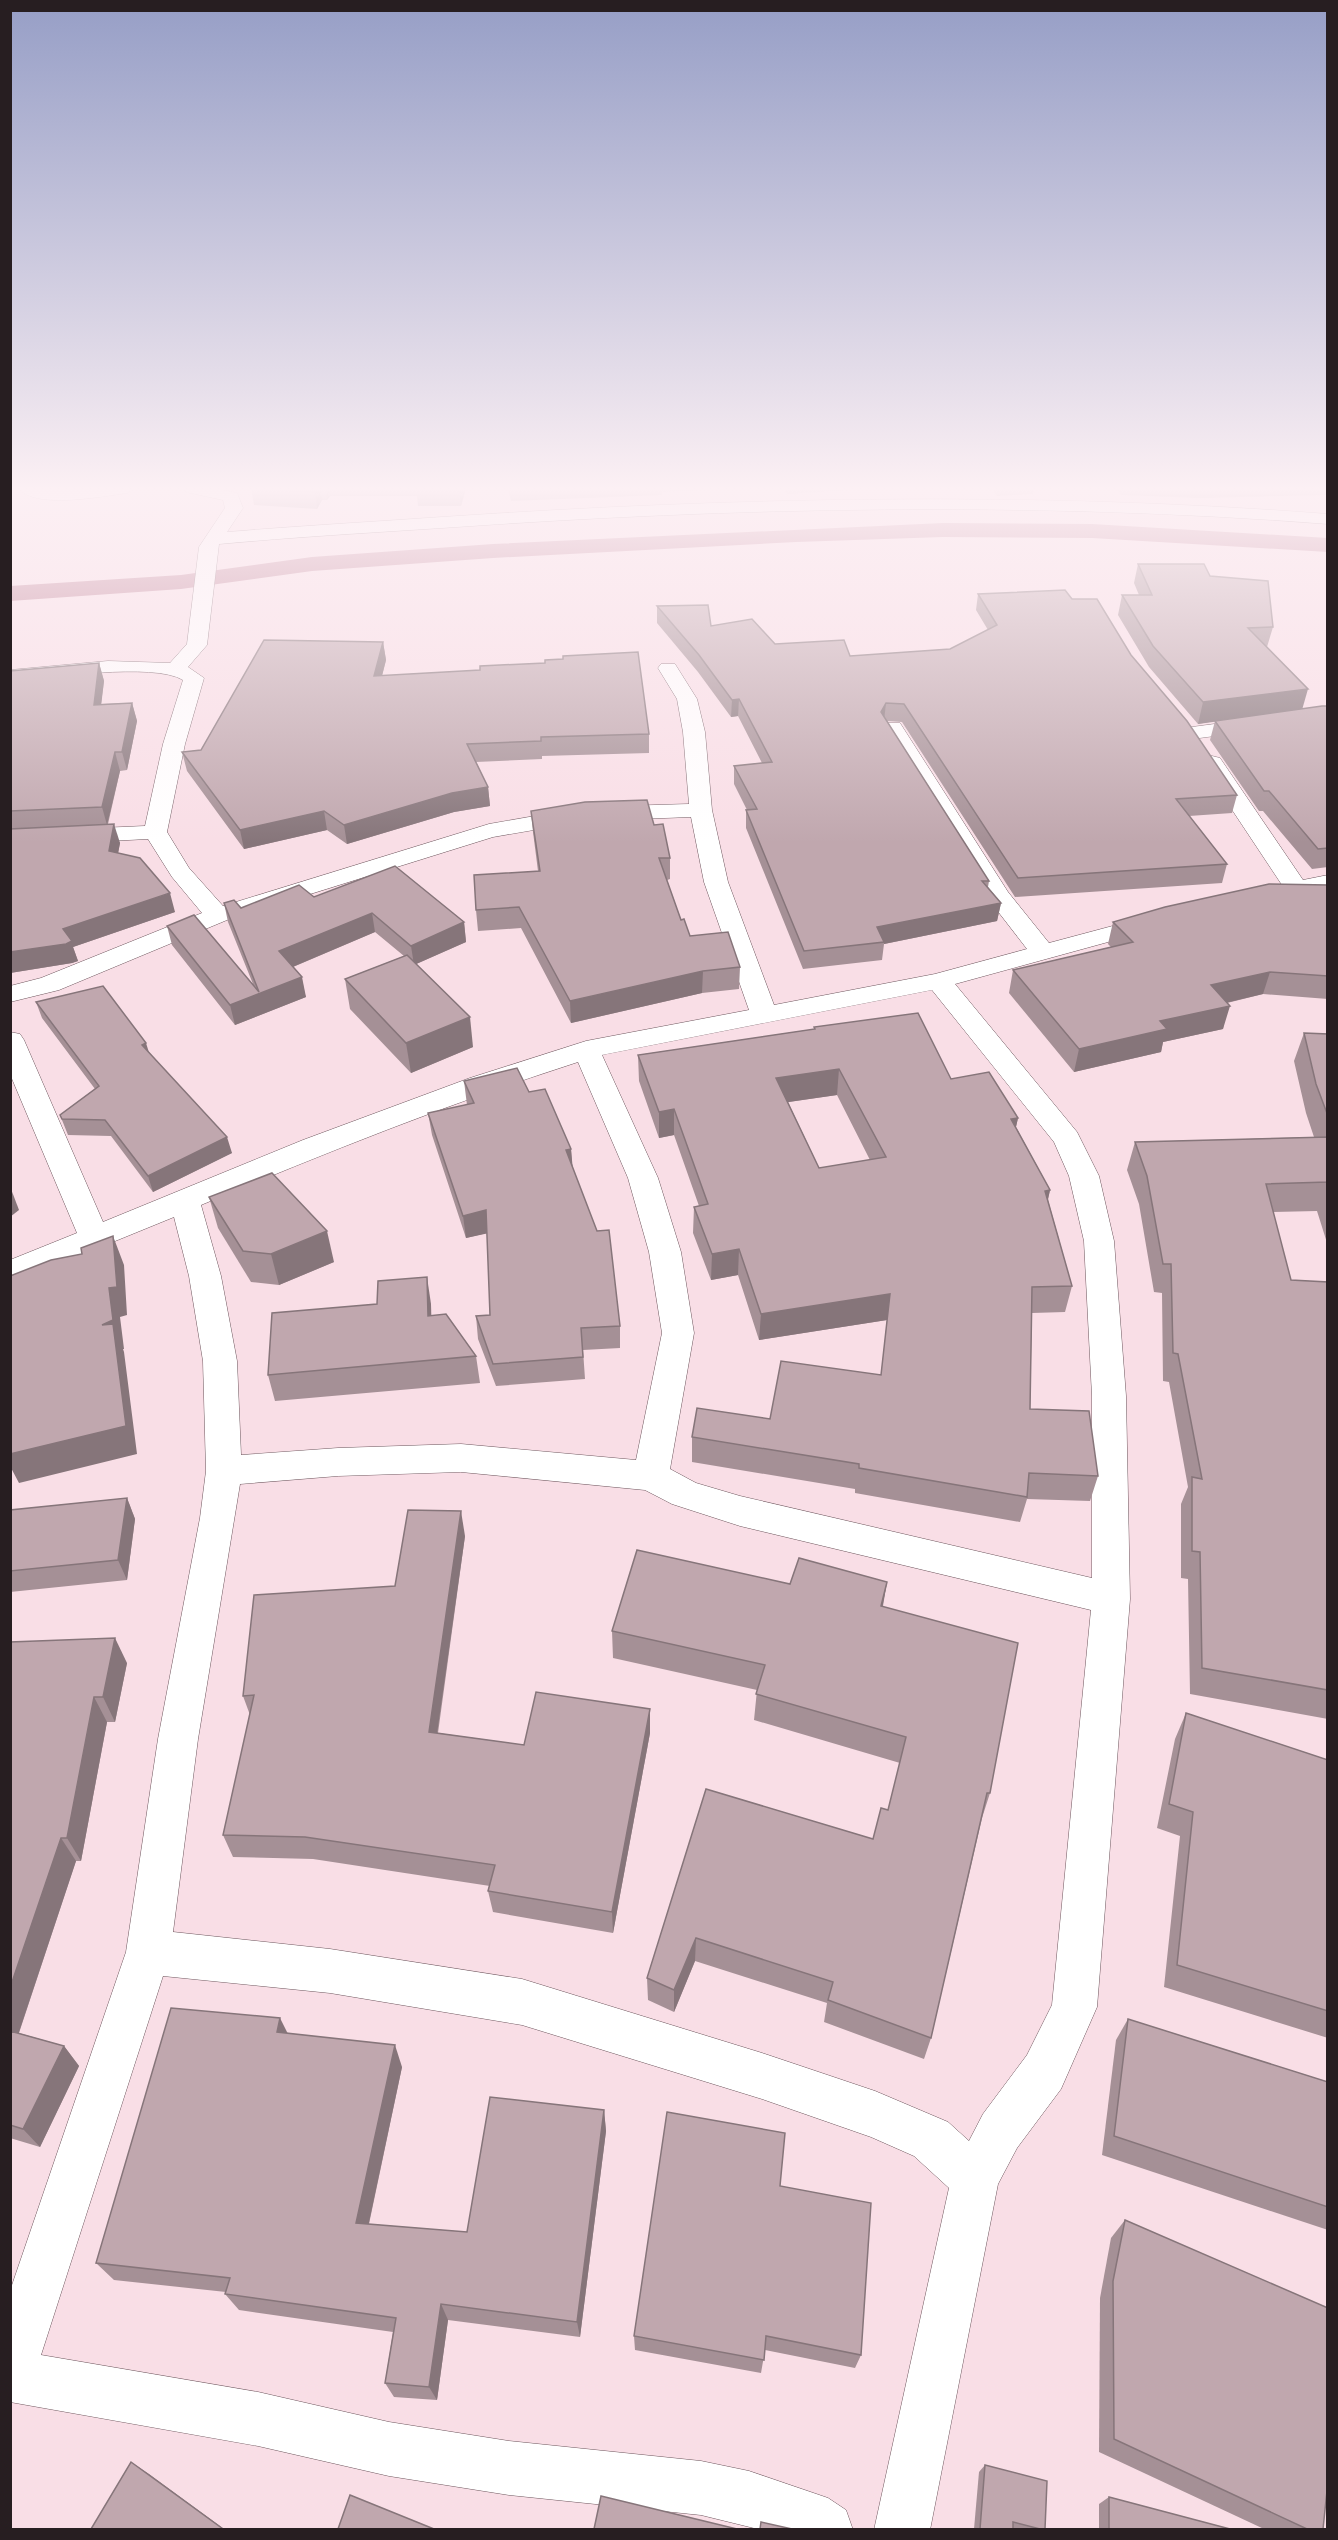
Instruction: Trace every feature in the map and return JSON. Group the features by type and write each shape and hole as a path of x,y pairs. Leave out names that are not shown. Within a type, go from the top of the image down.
{"street":[{"path":"177,667 197,645 204,607"},
{"path":"10,676 124,667 177,667 190,672 194,678 174,744 155,831 180,873 218,915"},
{"path":"668,668 687,699 694,732 700,810 716,882 765,1017"},
{"path":"1177,715 1192,733 1297,890"},
{"path":"1192,733 1328,715"},
{"path":"892,729 998,896 1044,953"},
{"path":"10,994 50,984 218,915 489,831 586,814 700,810"},
{"path":"10,839 155,831"},
{"path":"1251,900 1328,882"},
{"path":"10,1273 313,1147 480,1084 586,1050 765,1017 938,981 1172,917"},
{"path":"902,2529 975,2179 1000,2131 1044,2072 1074,2007 1112,1599 1109,1396 1099,1241 1084,1176 1067,1139 938,981"},
{"path":"10,1040 93,1238"},
{"path":"586,1050 642,1178 665,1252 678,1333 651,1476"},
{"path":"10,2370 148,1952 178,1739 224,1471 220,1361 205,1276 185,1200"},
{"path":"224,1471 338,1462 461,1458 651,1476 685,1494 740,1511 1112,1599"},
{"path":"148,1952 330,1971 522,2002 875,2115 930,2139 975,2179"},
{"path":"10,2376 258,2419 389,2449 509,2468 701,2488 749,2498 809,2517 826,2529"}],"building":[{"path":"657,607 708,607 711,626 752,619 775,644 844,640 850,656 950,649 997,625 986,607 1102,607 1131,655 1187,721 1237,795 1176,799 1227,864 1018,878 904,704 886,703 881,712 989,881 982,881 1001,903 877,927 884,942 804,951 746,810 757,809 734,766 772,762 739,699 732,700 699,655"},
{"path":"1129,607 1271,607 1273,627 1248,628 1308,689 1203,702 1153,646"},
{"path":"264,640 383,642 374,676 480,670 480,666 545,663 545,660 563,659 563,656 638,652 649,734 541,737 541,741 467,744 488,787 452,793 344,825 324,811 240,830 182,752 201,750"},
{"path":"99,663 94,705 132,703 122,752 115,752 102,807 10,811 10,671"},
{"path":"1328,706 1328,848 1318,849 1269,791 1264,791 1215,721"},
{"path":"647,800 654,825 663,824 670,858 659,858 681,920 684,919 690,936 728,932 740,967 703,971 570,1001 519,907 476,910 474,875 540,871 531,811 585,802"},
{"path":"114,824 109,851 140,858 170,893 63,929 72,941 66,944 10,952 10,829"},
{"path":"395,866 464,922 411,946 372,913 279,951 302,977 230,1005 167,926 194,915 259,992 224,903 234,900 241,908 299,885 314,897"},
{"path":"1269,884 1328,885 1328,976 1270,972 1211,985 1230,1006 1160,1021 1167,1029 1079,1049 1013,970 1133,942 1113,922 1165,907"},
{"path":"407,955 470,1017 406,1043 345,979"},
{"path":"103,986 146,1043 142,1045 227,1137 148,1176 105,1120 62,1119 60,1115 99,1086 36,1002"},
{"path":"918,1013 951,1079 989,1072 1018,1118 1011,1119 1050,1190 1045,1191 1072,1286 1032,1287 1030,1409 1089,1411 1098,1476 1029,1473 1027,1497 859,1468 859,1464 692,1437 697,1408 770,1419 781,1361 881,1375 890,1294 761,1314 739,1249 712,1254 694,1207 708,1204 674,1109 659,1112 638,1055 815,1029 814,1027","holes":["839,1069 886,1157 819,1168 776,1078"]},
{"path":"1304,1033 1328,1034 1328,1116 1316,1084"},
{"path":"517,1068 529,1092 545,1089 571,1149 566,1150 597,1231 609,1230 620,1326 581,1328 583,1357 493,1364 476,1316 490,1315 486,1210 463,1216 428,1113 474,1103 464,1081"},
{"path":"1328,1137 1328,1182 1266,1184 1291,1280 1328,1282 1328,1690 1202,1668 1200,1552 1192,1551 1192,1477 1202,1479 1178,1354 1173,1353 1171,1264 1163,1264 1147,1176 1135,1142"},
{"path":"272,1173 327,1231 271,1254 243,1251 209,1197"},
{"path":"113,1236 117,1287 109,1288 113,1320 102,1325 113,1324 126,1426 10,1454 10,1276 51,1260 82,1254 81,1248"},
{"path":"427,1277 428,1316 446,1314 476,1356 268,1375 272,1313 377,1304 378,1281"},
{"path":"127,1498 118,1560 10,1571 10,1510"},
{"path":"408,1510 461,1511 429,1732 524,1745 536,1692 650,1709 612,1912 488,1891 495,1865 305,1837 223,1835 254,1695 243,1696 254,1595 395,1586"},
{"path":"637,1550 790,1584 799,1558 887,1582 881,1606 1018,1643 990,1793 987,1793 931,2038 828,2000 833,1982 696,1938 674,1990 647,1978 706,1789 873,1839 881,1808 888,1810 906,1737 756,1694 765,1665 612,1631"},
{"path":"115,1638 103,1697 94,1697 67,1838 61,1838 10,1988 10,1642"},
{"path":"1186,1713 1328,1760 1328,2011 1177,1965 1193,1812 1169,1804"},
{"path":"171,2008 280,2018 277,2032 395,2045 356,2223 467,2232 490,2097 604,2110 577,2322 441,2304 429,2387 385,2383 396,2318 225,2294 230,2278 96,2263"},
{"path":"1128,2019 1328,2082 1328,2207 1114,2136"},
{"path":"10,2031 64,2046 23,2129 10,2125"},
{"path":"667,2112 785,2133 780,2186 871,2203 861,2355 766,2336 764,2360 634,2336"},
{"path":"1125,2220 1328,2308 1328,2481 1323,2529 1307,2529 1114,2439 1113,2281"},
{"path":"131,2462 223,2529 91,2529"},
{"path":"985,2465 1047,2481 1045,2529 1013,2522 1013,2529 980,2529"},
{"path":"350,2495 434,2529 338,2529"},
{"path":"601,2496 737,2529 594,2529"},
{"path":"1109,2497 1230,2529 1109,2529"},
{"path":"761,2522 792,2529 760,2529"}]}
